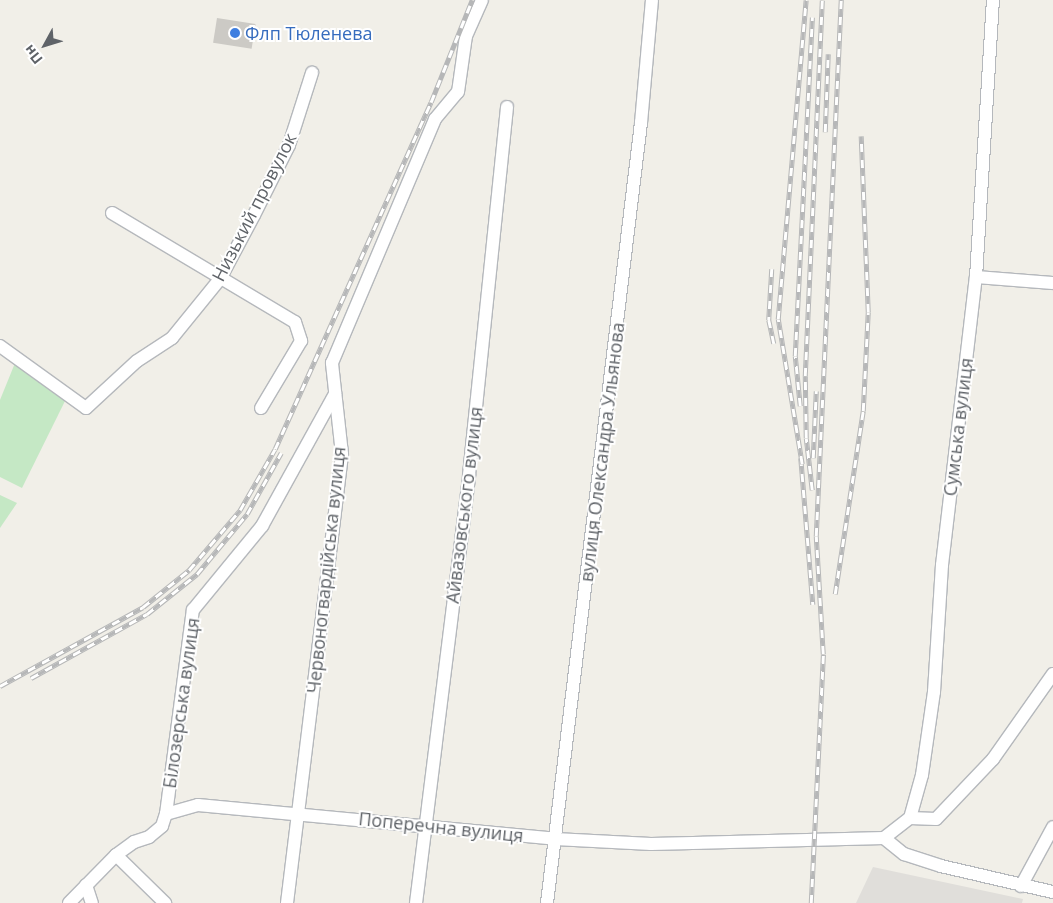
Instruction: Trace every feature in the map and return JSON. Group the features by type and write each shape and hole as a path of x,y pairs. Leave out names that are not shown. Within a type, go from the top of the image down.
{"street":[{"name":"Червоногвардійська вулиця","path":"287,903 296,812 342,454 332,363 435,120 458,92 466,36 482,0"},
{"name":"вулиця Олександра Ульянова","path":"547,903 639,143 652,0"},
{"name":"Сумська вулиця","path":"910,818 922,775 934,692 942,565 976,277 993,0"},
{"name":"Низький провулок","path":"0,346 86,408 137,361 172,338 220,278 289,145 312,74"},
{"name":"Айвазовського вулиця","path":"416,903 469,475 507,107"},
{"path":"112,213 294,322 301,341 261,408"},
{"path":"976,277 1053,283"},
{"name":"Білозерська вулиця","path":"166,814 193,610 262,526 335,394"},
{"path":"1053,674 993,759 936,819 910,818 884,838 904,854 1021,886 1053,892"},
{"name":"Поперечна вулиця","path":"166,814 198,805 296,812 555,839 651,844 884,838"},
{"path":"69,903 116,855 134,842 149,837 162,826 166,814"},
{"path":"1021,886 1053,827"},
{"path":"116,855 165,903"},
{"path":"86,885 92,903"}],"shaded area":[{"path":"873,867 1023,899 1022,903 856,903"}],"green space":[{"path":"15,363 66,399 22,488 0,477 0,400"},
{"path":"0,495 17,503 0,528"}],"building":[{"name":"Флп Тюленева","path":"217,18 256,24 252,49 213,43"}],"railway":[{"path":"0,686 143,607 189,570 240,510 275,449 431,102 472,0"},
{"path":"802,464 778,319 806,0"},
{"path":"812,490 806,438 805,376 822,0"},
{"path":"811,903 823,654 816,536 841,0"},
{"path":"800,406 795,356 812,17"},
{"path":"825,132 828,54"},
{"path":"835,594 863,411 868,312 861,136"},
{"path":"772,269 769,320 774,343"},
{"path":"813,458 816,391"},
{"path":"31,678 147,614 197,574 247,514 281,453"},
{"path":"801,458 813,605"}],"place":[{"name":"Флп Тюленева","path":"235,33"}]}
